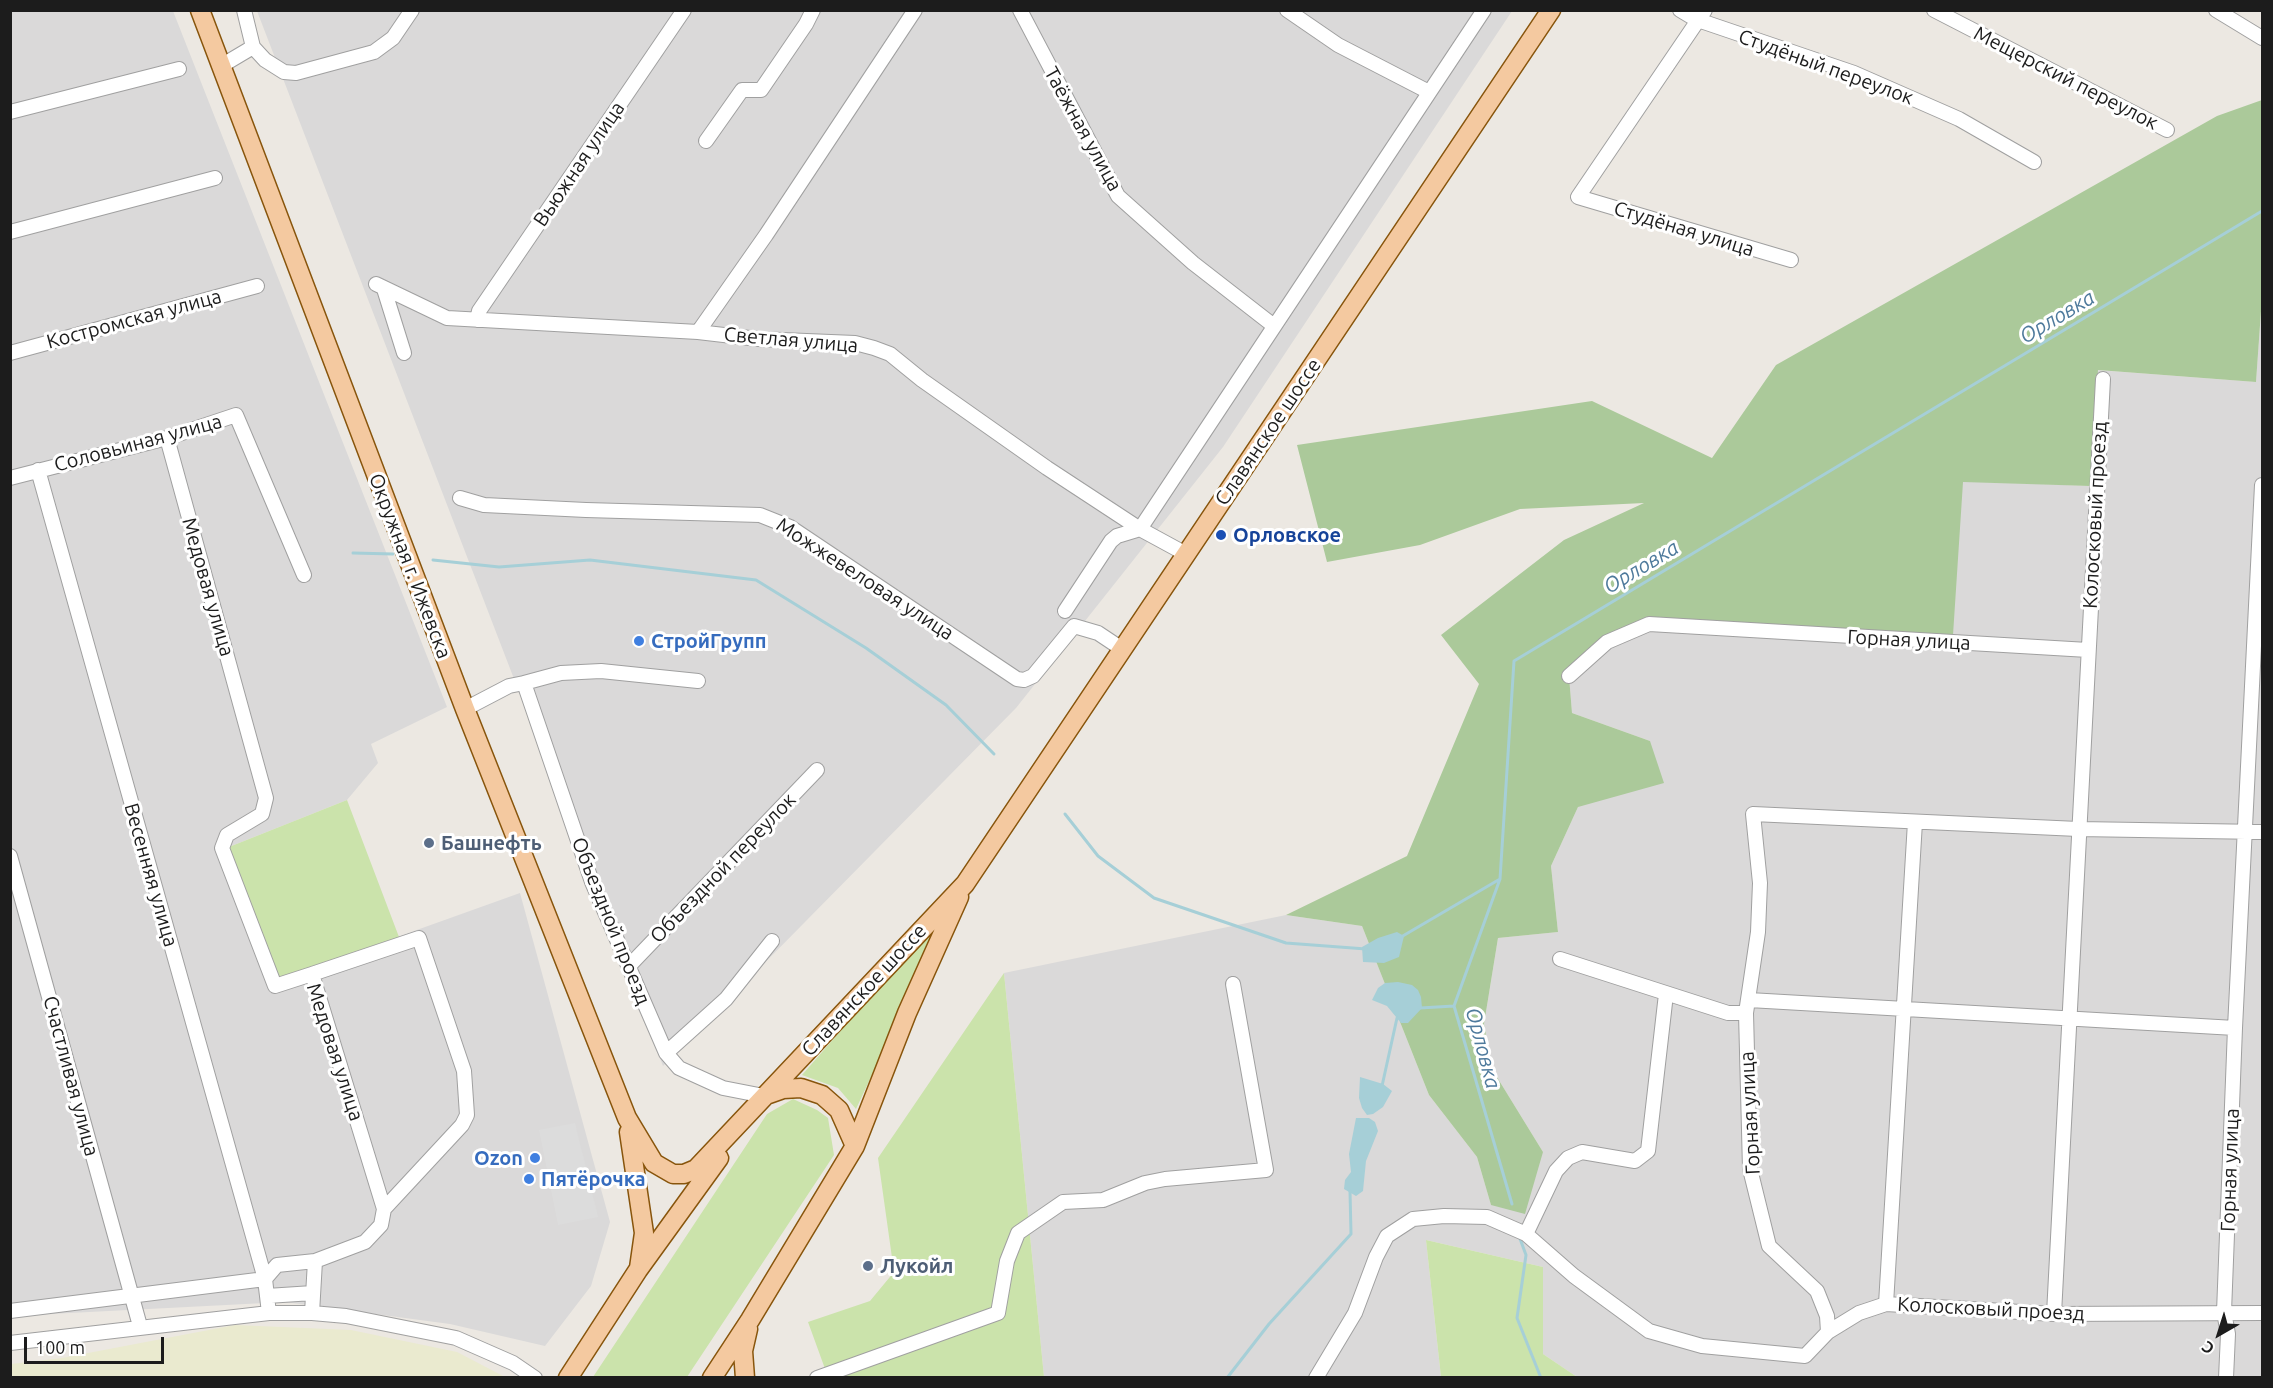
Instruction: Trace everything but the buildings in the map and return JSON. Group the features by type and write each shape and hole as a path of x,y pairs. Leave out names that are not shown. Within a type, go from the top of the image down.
{"main road":[{"name":"Окружная г. Ижевска","path":"200,10 465,709 627,1118 654,1163 673,1174 684,1174 696,1169 764,1096"},
{"name":"Славянское шоссе","path":"712,1377 750,1320 855,1146 907,1013 965,884 1551,10"},
{"name":"Славянское шоссе","path":"764,1096 965,884"},
{"path":"568,1377 638,1270 764,1096 790,1088 811,1090 822,1095 839,1110 855,1146"},
{"name":"Окружная г. Ижевска","path":"627,1118 644,1233 638,1270"},
{"path":"745,1377 743,1351 750,1320"}],"street":[{"path":"244,10 253,47 265,60 284,72 296,73 374,52 393,38 412,10"},
{"name":"Вьюжная улица","path":"477,320 479,311 684,10"},
{"path":"706,141 742,90 761,90 813,10"},
{"path":"698,332 766,235 915,10"},
{"name":"Таёжная улица","path":"1020,10 1118,196 1193,263 1274,326"},
{"path":"1287,10 1338,45 1429,92"},
{"path":"1065,611 1111,541 1116,536 1140,529 1484,10"},
{"name":"Студёный переулок","path":"1680,10 1702,15 1854,73 1959,119 2034,162"},
{"name":"Мещерский переулок","path":"1934,10 2167,130"},
{"path":"2216,10 2262,38"},
{"name":"Студёная улица","path":"1702,15 1578,197 1791,260"},
{"path":"221,66 253,47"},
{"path":"10,112 179,69"},
{"path":"10,232 215,178"},
{"name":"Костромская улица","path":"10,352 257,286"},
{"name":"Светлая улица","path":"404,353 380,286 447,318 698,332 758,339 855,343 890,354 922,380 1047,468 1140,529 1185,554"},
{"name":"Колосковый проезд","path":"2088,650 2103,379"},
{"name":"Соловьиная улица","path":"10,478 167,438 236,415 304,575"},
{"name":"Медовая улица","path":"167,438 266,798 262,814 227,835 222,848 275,986 312,974 384,1209"},
{"name":"Весенняя улица","path":"38,470 265,1280 269,1313"},
{"path":"2262,485 2247,831 2262,832"},
{"name":"Можжевеловая улица","path":"460,498 484,505 760,515 790,527 1017,679 1024,680 1034,676 1074,626 1098,633 1122,649"},
{"name":"Горная улица","path":"1569,676 1607,642 1649,624 2088,650"},
{"path":"2054,1314 2088,650"},
{"path":"465,709 509,686 561,674 601,671 698,681"},
{"name":"Объездной проезд","path":"524,683 592,882 666,1053 679,1068 723,1088 764,1096"},
{"name":"Объездной переулок","path":"629,966 817,770"},
{"name":"Горная улица","path":"1828,1332 1827,1316 1816,1291 1769,1246 1750,1169 1748,1006 1758,932 1760,883 1753,814 2078,829 2247,831 2235,1028 2224,1312 2228,1334 2226,1377"},
{"path":"1886,1304 1915,822"},
{"name":"Счастливая улица","path":"10,856 140,1326"},
{"path":"10,1311 265,1280 277,1265 315,1261 365,1242 381,1225 384,1209 462,1125 467,1115 464,1071 418,938 312,974"},
{"path":"666,1053 726,999 772,941"},
{"path":"1560,959 1728,1013 1748,1006 1904,1009 2235,1028"},
{"path":"817,1377 998,1313 1007,1261 1018,1233 1063,1202 1103,1200 1165,1179 1266,1170 1233,984"},
{"path":"1526,1234 1556,1171 1568,1158 1582,1152 1635,1161 1648,1151 1666,994"},
{"name":"Колосковый проезд","path":"1316,1377 1355,1313 1376,1257 1388,1236 1413,1219 1444,1216 1487,1217 1526,1234 1574,1276 1649,1331 1702,1346 1805,1356 1828,1332 1858,1313 1886,1304 2054,1314 2224,1312 2262,1314"},
{"path":"312,1313 315,1261"},
{"path":"267,1296 313,1293"},
{"path":"10,1343 140,1326 269,1313 312,1313 369,1320 456,1338 513,1363 535,1377"}],"shaded area":[{"path":"11,11 173,11 447,707 371,744 378,763 347,800 229,847 280,979 520,893 610,1222 591,1286 545,1346 450,1324 285,1302 11,1316"},
{"path":"257,11 1512,11 1223,447 1016,708 663,1066"},
{"path":"2262,297 2262,1377 1577,1377 1543,1354 1543,1267 1426,1240 1441,1377 1044,1377 1004,973 1286,915 1362,926 1429,1095 1477,1157 1491,1205 1543,1152 1492,1069 1484,1024 1498,938 1558,932 1551,866 1578,807 1650,741 1572,713 1569,676 1605,637 1963,481 2090,486 2097,370 2256,382"},
{"path":"575,1123 598,1217 558,1225 539,1130"}],"green space":[{"path":"2262,100 2262,297 2256,382 2098,370 2090,486 1963,482 1953,635 1647,619 1569,676 1572,713 1650,741 1664,783 1578,807 1551,866 1558,932 1498,938 1484,1024 1492,1069 1543,1152 1525,1214 1491,1205 1477,1157 1429,1095 1362,926 1286,915 1407,856 1479,684 1441,635 1564,540 1644,503 1520,509 1420,545 1327,562 1297,445 1592,401 1712,458 1776,365 2217,116"},
{"path":"347,800 399,937 280,979 229,847"},
{"path":"952,903 856,1109 838,1088 802,1075"},
{"path":"1004,973 1044,1377 828,1377 808,1322 870,1301 894,1272 878,1158"},
{"path":"793,1099 828,1118 834,1155 687,1377 593,1377 767,1114"},
{"path":"1426,1240 1543,1267 1543,1354 1577,1377 1441,1377"},
{"path":"235,1325 351,1330 457,1352 505,1377 11,1377 11,1364 62,1358"}],"water":[{"path":"1397,932 1404,936 1399,957 1384,963 1363,962 1362,947 1378,938"},
{"path":"1398,982 1412,985 1421,997 1422,1008 1408,1023 1401,1023 1387,1006 1372,1000 1378,988 1385,983"},
{"path":"1360,1077 1383,1084 1392,1091 1383,1107 1373,1114 1367,1115 1362,1108 1359,1098"},
{"path":"1356,1118 1369,1118 1375,1122 1378,1131 1366,1161 1363,1191 1356,1196 1344,1189 1345,1180 1351,1172 1349,1154"}],"waterway":[{"name":"Орловка","path":"1512,1204 1454,1006 1500,879 1514,661 2262,211"},
{"path":"353,553 393,554"},
{"path":"433,560 499,567 590,560 756,580 866,648 946,705 994,754"},
{"path":"1065,814 1098,856 1154,898 1286,943 1366,949"},
{"path":"1401,937 1500,879"},
{"path":"1420,1008 1454,1006"},
{"path":"1382,1086 1397,1018"},
{"path":"1227,1378 1269,1324 1351,1234 1350,1191"},
{"name":"Орловка","path":"1519,1236 1526,1255 1517,1318 1541,1378"}],"place":[{"name":"Орловское","path":"1221,535"},
{"name":"СтройГрупп","path":"639,641"},
{"name":"Башнефть","path":"429,843"},
{"name":"Ozon","path":"535,1158"},
{"name":"Пятёрочка","path":"529,1179"},
{"name":"Лукойл","path":"868,1266"}]}
